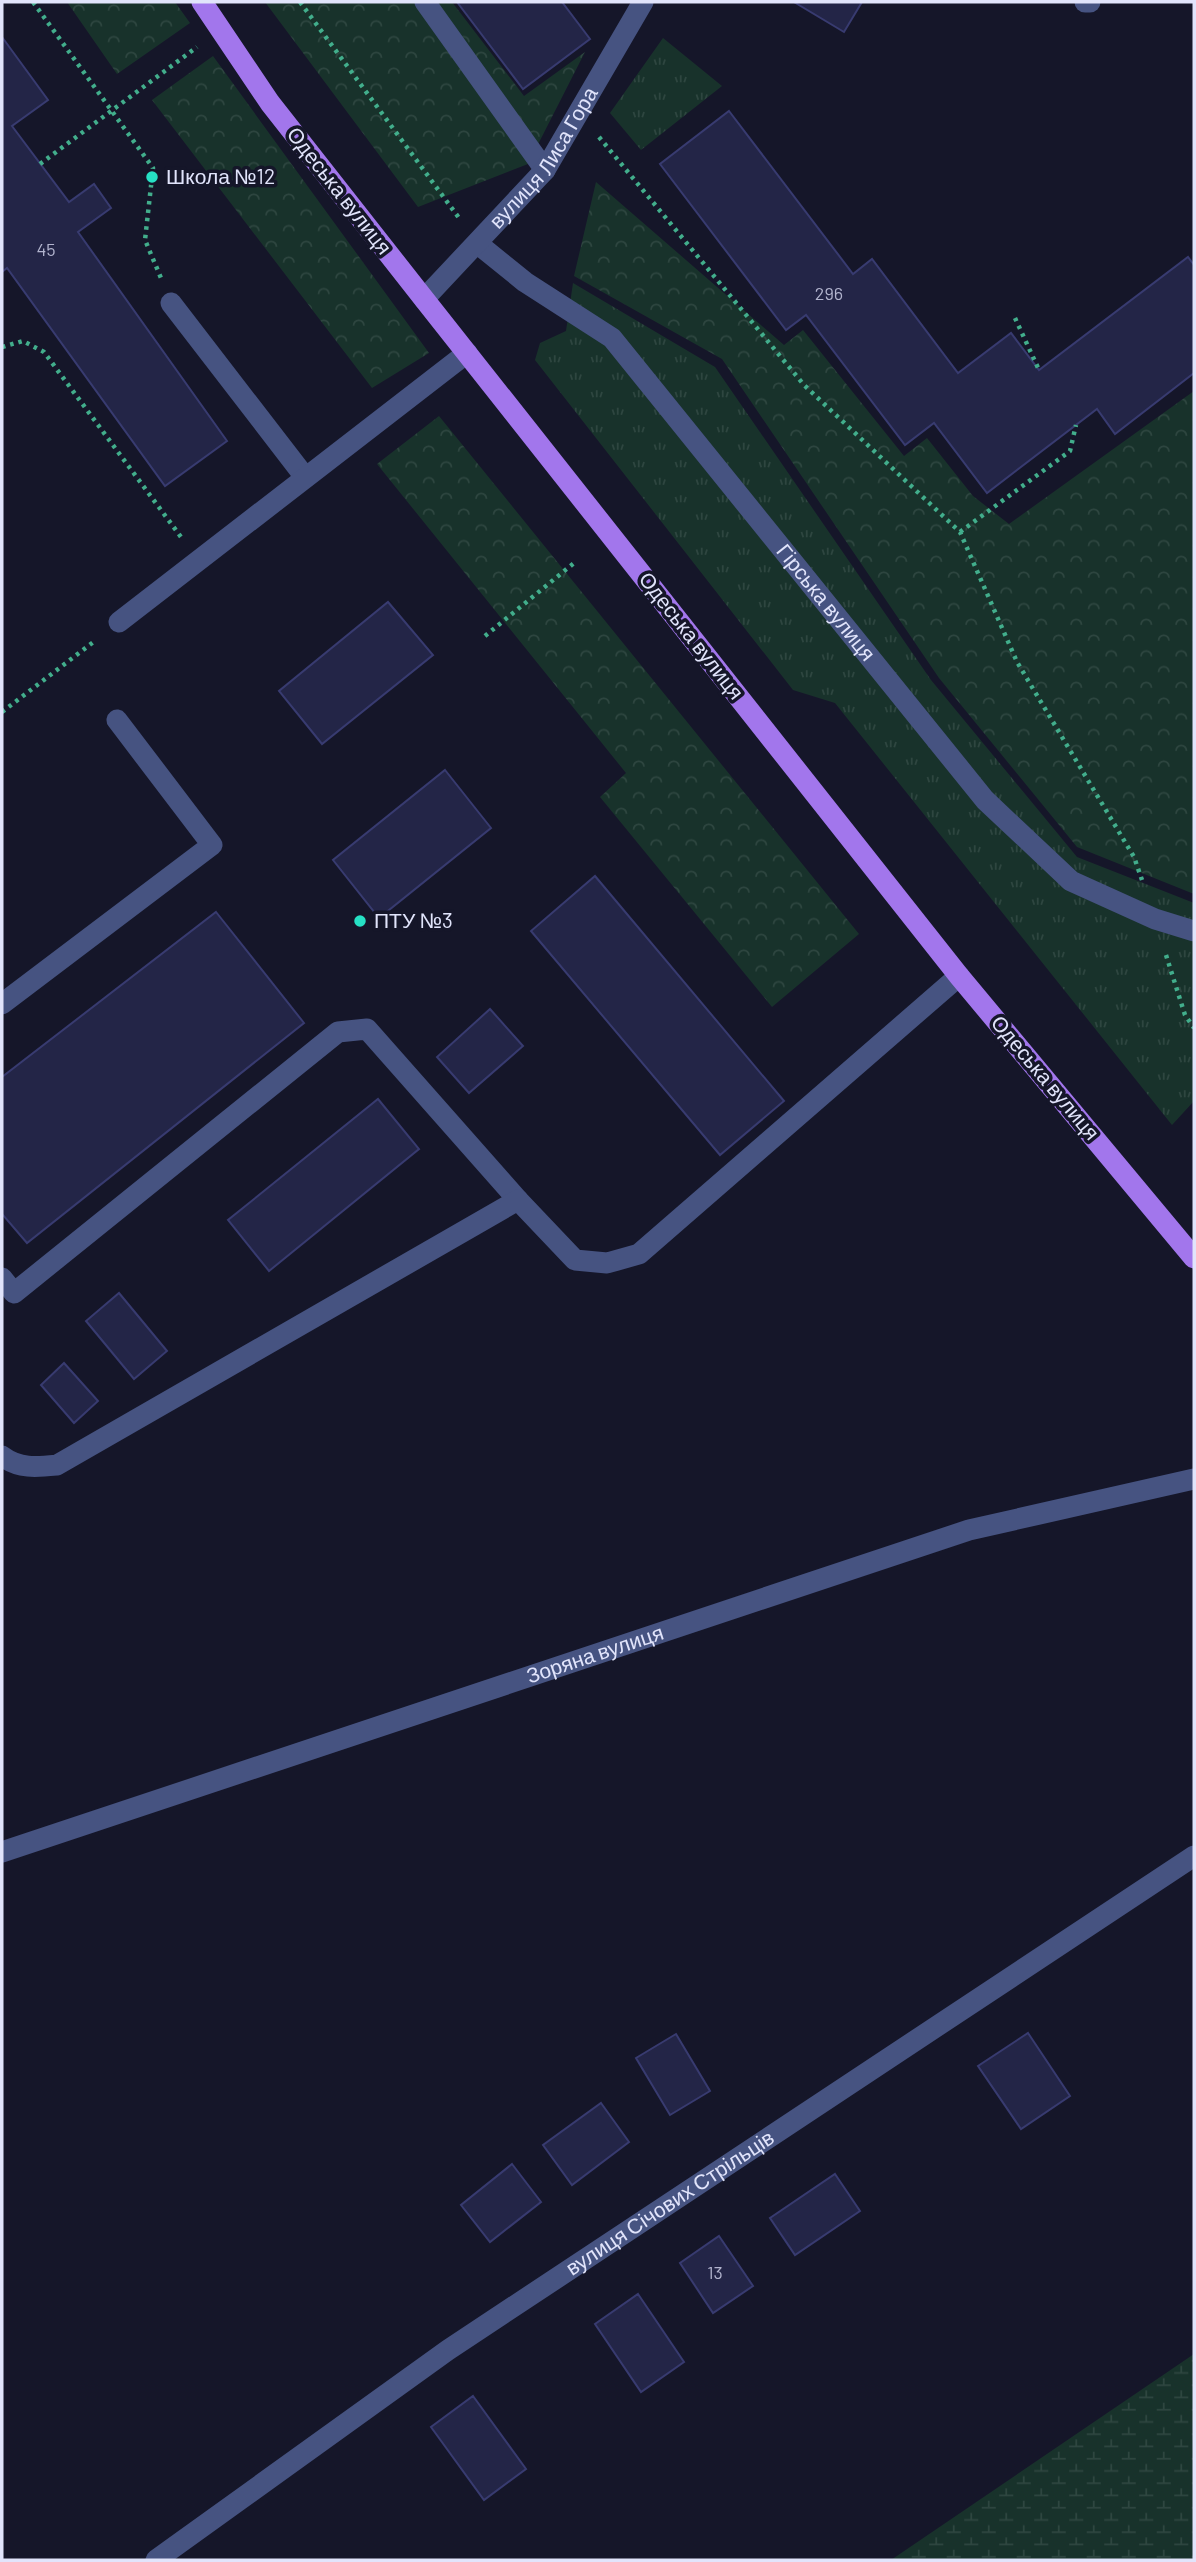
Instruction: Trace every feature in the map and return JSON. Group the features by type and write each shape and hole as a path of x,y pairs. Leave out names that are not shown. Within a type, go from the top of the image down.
{"main road":[{"name":"Одеська вулиця","path":"202,2 270,103 424,299 959,976 1194,1258"}],"street":[{"path":"425,2 545,170"},
{"name":"вулиця Лиса Гора","path":"424,299 545,170 643,2"},
{"name":"Гірська вулиця","path":"478,244 525,282 612,338 985,800 1071,881 1155,919 1194,931"},
{"path":"171,303 305,477"},
{"path":"119,622 467,353"},
{"path":"2,1004 212,845 117,720"},
{"path":"2,1278 14,1293 338,1032 367,1029 518,1200 575,1260 607,1263 639,1254 959,976"},
{"path":"2,1456 10,1463 34,1468 57,1465 518,1200"},
{"name":"Зоряна вулиця","path":"2,1852 969,1530 1194,1479"},
{"name":"вулиця Січових Стрільців","path":"156,2560 448,2350 1194,1856"}],"path":[{"path":"33,2 153,168 145,240 171,303"},
{"path":"300,2 478,244"},
{"path":"40,164 220,29"},
{"path":"579,112 804,385 960,532 1017,662 1134,857 1185,1015 1194,1028"},
{"path":"1015,318 1039,370"},
{"path":"2,347 23,341 44,352 199,560"},
{"path":"960,532 1070,451 1076,425"},
{"path":"485,636 574,563"},
{"path":"2,712 119,622"}],"green space":[{"path":"67,2 175,2 190,23 117,74"},
{"path":"265,2 452,2 524,96 585,52 528,164 418,207"},
{"path":"663,38 722,86 641,150 610,113"},
{"path":"213,56 429,353 372,388 152,100"},
{"path":"596,182 784,345 803,330 904,456 927,438 973,496 1009,524 1194,391 1194,894 1077,847 939,678 722,359 574,276"},
{"path":"573,283 715,367 931,680 1077,857 1194,903 1194,1101 1172,1125 835,703 793,690 535,360 540,343 566,331"},
{"path":"439,416 859,934 772,1007 600,797 626,773 377,464"},
{"path":"1194,2354 1194,2560 891,2560"}],"building":[{"path":"457,2 562,2 590,39 523,89"},
{"path":"794,2 862,2 844,32"},
{"path":"2,37 48,100 12,126 69,202 94,184 111,208 78,232 227,441 165,486 7,268 2,272"},
{"path":"729,111 853,274 872,259 958,373 1011,333 1039,370 1188,257 1194,265 1194,373 1115,434 1097,409 987,493 934,423 905,445 806,315 786,330 660,164"},
{"path":"388,602 433,655 322,744 279,691"},
{"path":"445,770 491,828 379,918 333,860"},
{"path":"595,876 784,1101 720,1155 531,931"},
{"path":"216,912 304,1023 27,1243 2,1214 2,1077"},
{"path":"490,1009 523,1046 469,1093 437,1057"},
{"path":"378,1099 419,1149 269,1271 228,1220"},
{"path":"119,1293 167,1351 134,1379 86,1321"},
{"path":"64,1363 98,1401 74,1423 41,1385"},
{"path":"1028,2033 1070,2096 1021,2129 978,2066"},
{"path":"676,2034 710,2091 670,2115 636,2058"},
{"path":"601,2103 629,2142 572,2185 543,2145"},
{"path":"512,2164 541,2202 490,2242 461,2205"},
{"path":"835,2174 860,2211 795,2255 770,2218"},
{"path":"719,2236 753,2286 713,2313 680,2263"},
{"path":"638,2294 684,2362 641,2392 595,2324"},
{"path":"473,2396 526,2469 484,2500 431,2427"}],"place":[{"name":"Школа №12","path":"152,177"},
{"name":"ПТУ №3","path":"360,921"}]}
